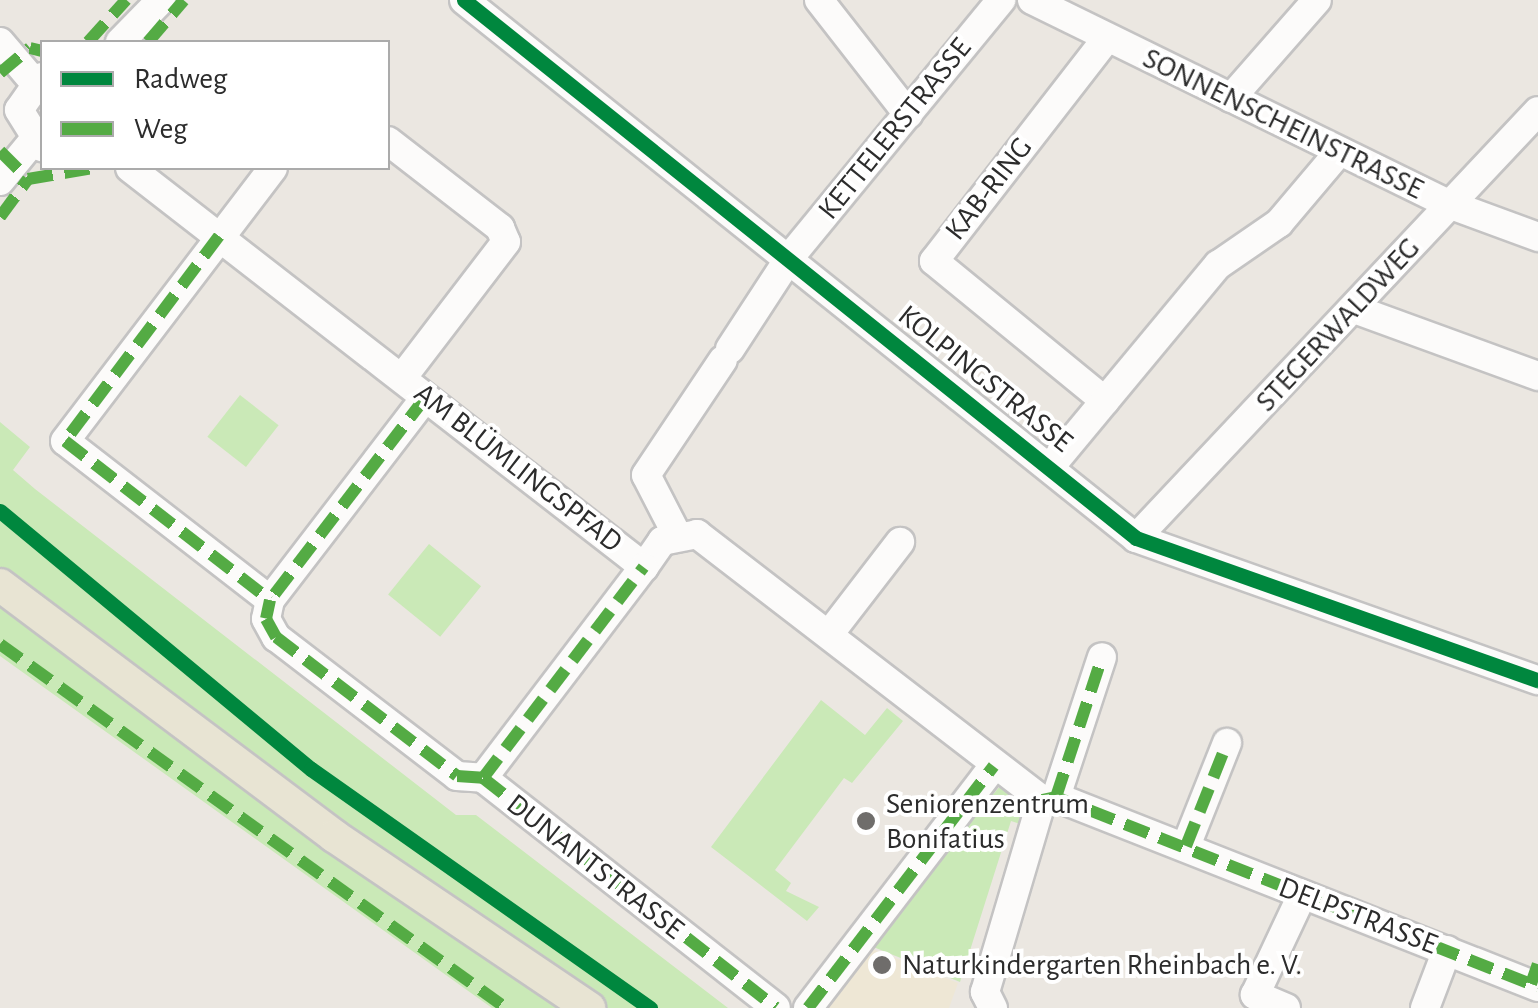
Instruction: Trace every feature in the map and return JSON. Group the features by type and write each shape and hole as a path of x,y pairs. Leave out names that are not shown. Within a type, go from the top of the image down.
{"main road":[{"path":"0,585 334,836 589,1008"}],"street":[{"path":"122,40 161,0"},
{"name":"KOLPINGSTRASSE","path":"464,0 790,257 1136,538 1538,680"},
{"path":"819,0 908,114"},
{"name":"KETTELERSTRASSE","path":"790,257 1000,0"},
{"name":"SONNENSCHEINSTRASSE","path":"1032,0 1450,205 1538,237"},
{"path":"1231,98 1316,0"},
{"name":"KAB-RING","path":"1105,401 934,260 1107,38"},
{"path":"0,42 38,80 19,110 38,144 0,181"},
{"name":"STEGERWALDWEG","path":"1136,538 1538,111"},
{"name":"AM BLÜMLINGSPFAD","path":"390,143 500,228 506,242 402,378"},
{"path":"1050,467 1218,264 1279,223 1339,152"},
{"name":"AM BLÜMLINGSPFAD","path":"133,170 644,567 676,533 646,474 790,257"},
{"path":"270,170 65,441 270,600 276,636 457,776 482,778"},
{"path":"1354,308 1538,376"},
{"path":"270,600 425,398"},
{"path":"676,533 697,534 830,633 994,766 1049,798"},
{"path":"830,633 900,542"},
{"name":"DUNANTSTRASSE","path":"644,567 482,778 776,1008"},
{"path":"993,1008 985,992 1049,798 1102,658"},
{"path":"1186,846 1227,743"},
{"path":"808,1008 994,766"},
{"name":"DELPSTRASSE","path":"1049,798 1186,846 1447,950 1536,978"},
{"path":"1286,1008 1255,995 1302,895"},
{"path":"1425,1008 1447,950"}],"shaded area":[{"name":"Naturkindergarten Rheinbach e. V.","path":"865,946 958,983 949,1008 827,1008"}],"green space":[{"path":"240,395 279,425 246,467 207,437"},
{"path":"0,422 30,447 13,470 35,489 456,815 476,815 728,1008 492,1008 0,656"},
{"path":"429,544 481,586 440,637 388,595"},
{"path":"821,700 865,735 887,708 903,721 852,783 844,778 775,870 791,883 786,891 819,907 807,921 711,847"},
{"path":"1001,785 1022,797 1026,826 1011,821 960,982 866,944"}],"marked path":[{"path":"90,40 126,0"},
{"path":"150,40 184,0"},
{"path":"0,73 30,48 40,50"},
{"path":"0,151 28,179 82,170"},
{"path":"0,217 28,179"},
{"path":"219,236 65,441 270,600"},
{"path":"425,398 270,600 266,619 276,637 457,776 483,778"},
{"path":"483,778 644,567"},
{"path":"0,644 506,1008"},
{"path":"1056,797 1102,657"},
{"path":"1186,846 1227,743"},
{"path":"808,1008 994,766"},
{"path":"483,778 776,1008"},
{"path":"1042,800 1056,797 1538,987"},
{"path":"1531,984 1538,964"}],"cycle path":[{"path":"464,0 1136,538 1538,680"},
{"path":"0,511 311,769 650,1008"}],"place":[{"name":"Seniorenzentrum Bonifatius","path":"866,821"},
{"name":"Naturkindergarten Rheinbach e. V.","path":"882,965"}]}
